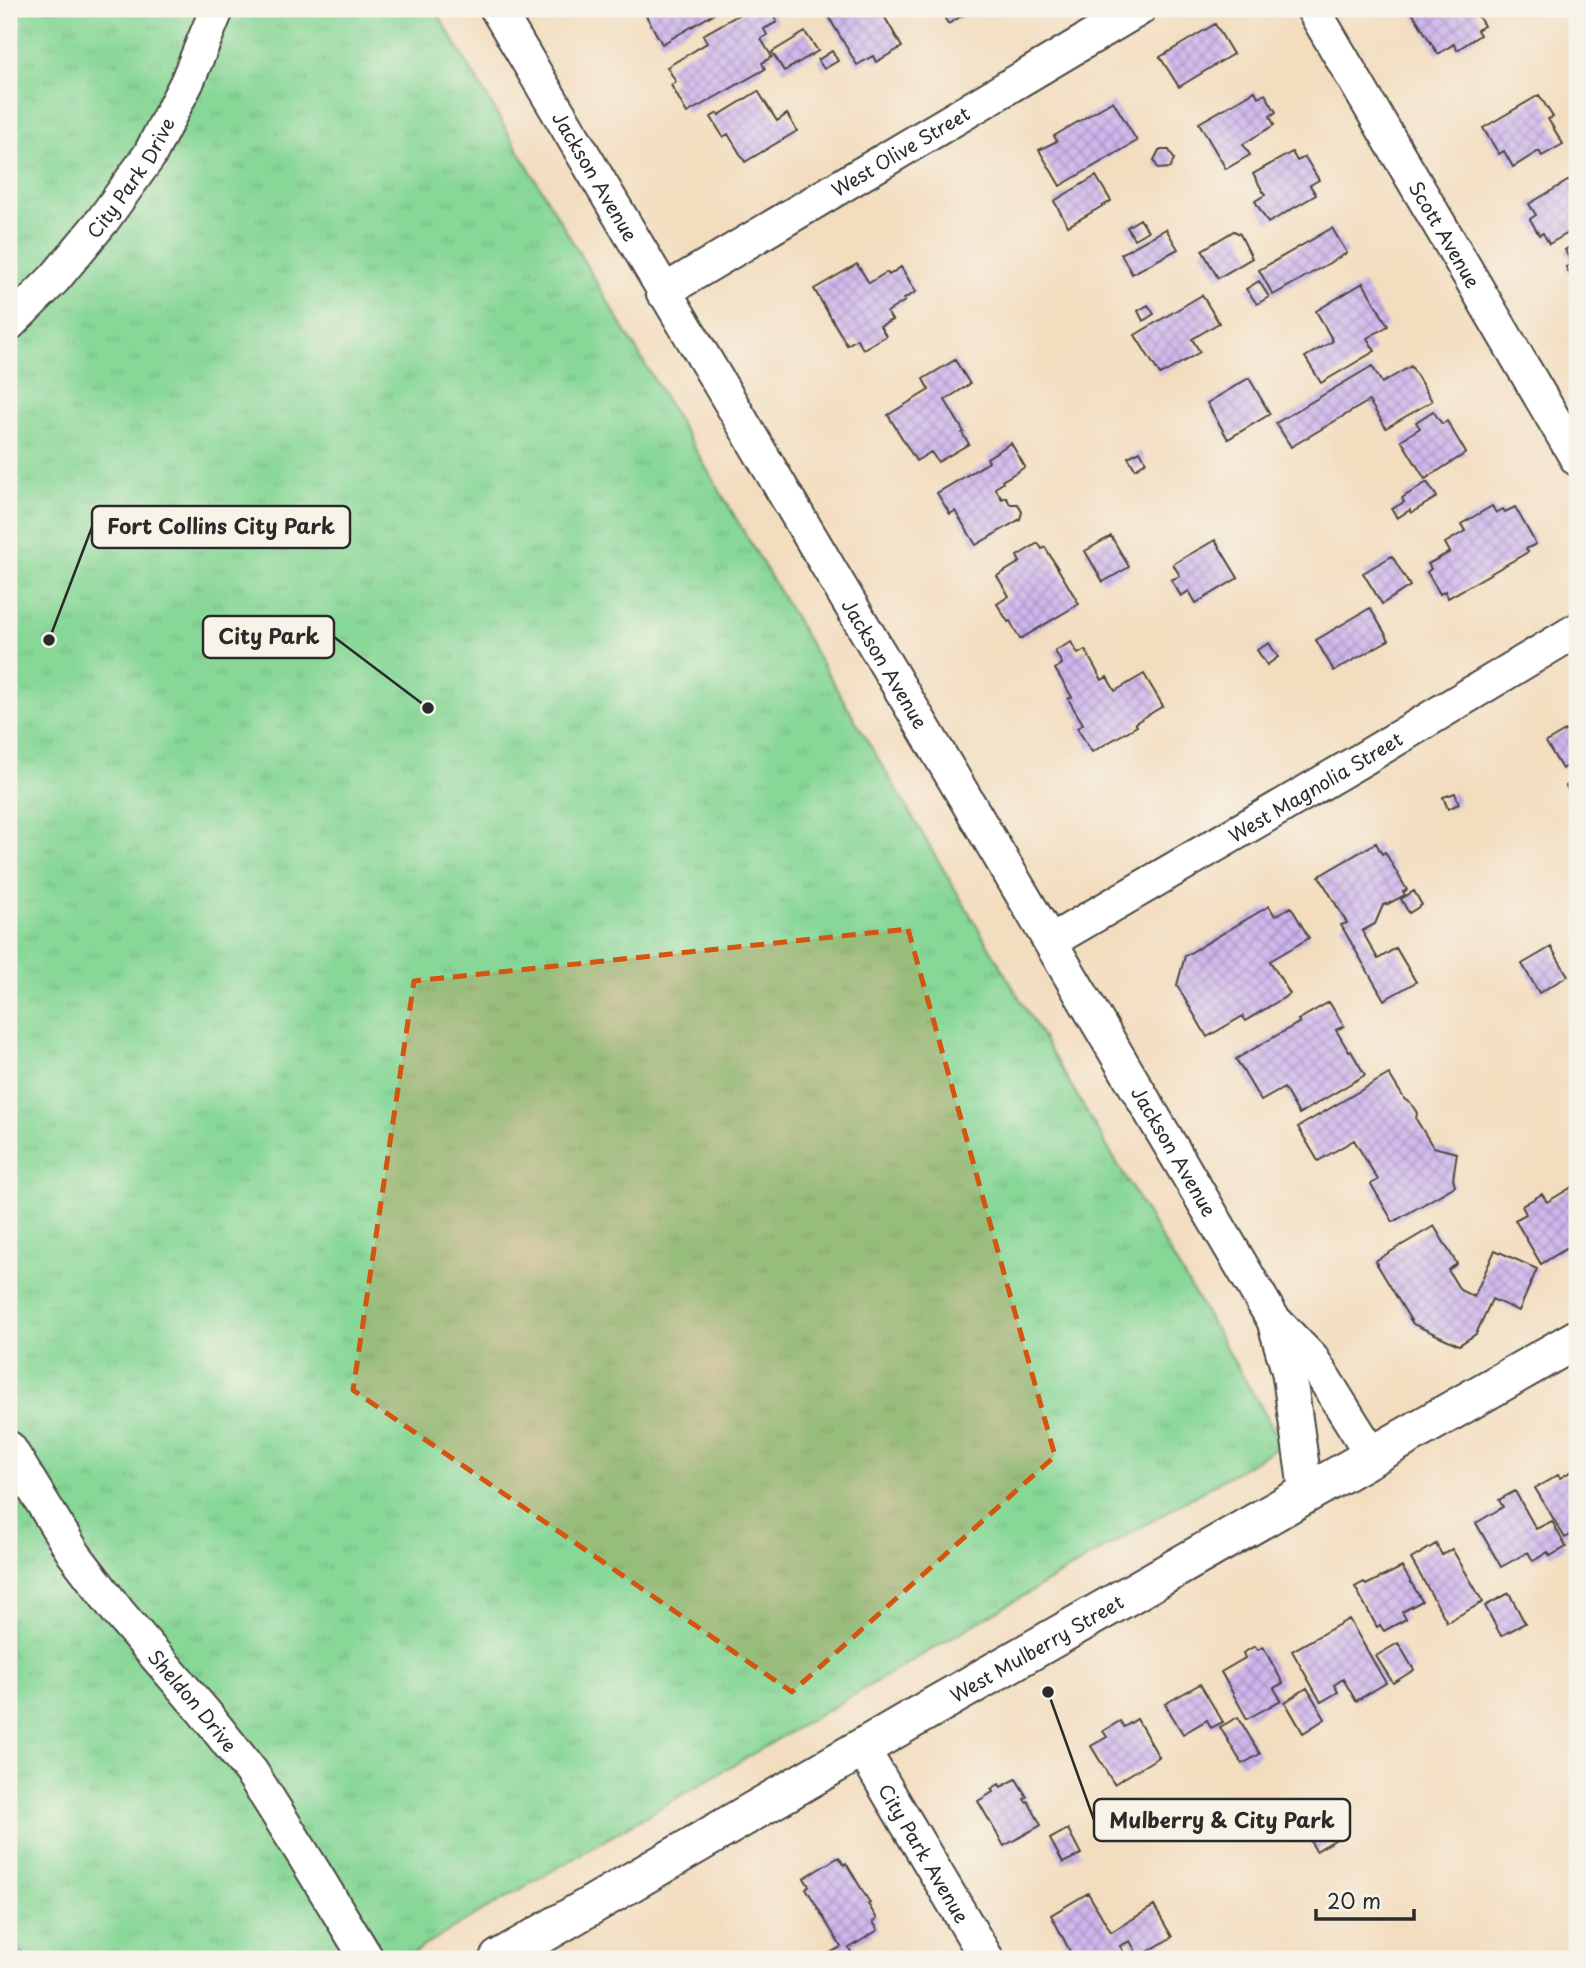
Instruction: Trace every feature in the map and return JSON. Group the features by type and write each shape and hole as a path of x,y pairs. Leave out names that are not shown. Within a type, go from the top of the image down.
{"main road":[{"name":"West Mulberry Street","path":"499,1959 1577,1339"}],"street":[{"name":"City Park Drive","path":"9,324 55,278 103,220 149,156 187,82 217,9"},
{"name":"Jackson Avenue","path":"496,9 1273,1319 1312,1359 1372,1455"},
{"name":"West Olive Street","path":"663,292 1139,9"},
{"name":"Scott Avenue","path":"1313,9 1577,459"},
{"name":"West Magnolia Street","path":"1051,941 1577,630"},
{"name":"Jackson Avenue","path":"1273,1319 1289,1373 1306,1493"},
{"name":"Sheldon Drive","path":"9,1448 74,1554 119,1613 252,1773 367,1959"},
{"name":"City Park Avenue","path":"862,1748 987,1959"}],"highlighted area":[{"path":"908,929 1055,1456 792,1692 353,1390 414,981"}],"green space":[{"path":"9,9 435,9 1282,1445 404,1959 9,1959"}],"water":[{"path":"9,1931 14,1936 25,1959 9,1959"}],"building":[{"path":"650,9 722,9 662,44 645,14 651,11"},
{"path":"749,9 770,9 777,22 764,29 767,35 761,39 772,57 762,63 765,69 687,113 671,85 676,82 667,67 707,43 703,35"},
{"path":"824,9 880,9 902,47 876,62 873,56 857,65"},
{"path":"940,9 968,9 970,11 948,24"},
{"path":"1410,9 1474,9 1484,26 1477,30 1480,35 1457,50 1454,44 1438,54"},
{"path":"1215,24 1233,54 1179,87 1160,57"},
{"path":"805,32 818,51 784,71 772,52"},
{"path":"832,51 838,61 824,69 818,60"},
{"path":"758,91 777,121 787,114 797,131 745,162 728,134 723,137 711,117 718,113 719,115"},
{"path":"1255,91 1258,97 1265,94 1276,112 1270,116 1274,125 1243,144 1250,155 1226,169 1199,123"},
{"path":"1539,95 1553,117 1548,119 1563,144 1542,156 1539,151 1513,167 1504,151 1499,154 1483,128"},
{"path":"1113,101 1137,141 1060,186 1039,150 1057,141 1054,136"},
{"path":"1159,150 1169,150 1174,159 1170,168 1158,169 1154,160"},
{"path":"1292,152 1297,161 1305,157 1319,180 1310,185 1316,195 1268,223 1255,201 1265,195 1253,174"},
{"path":"1096,176 1111,201 1068,226 1054,201"},
{"path":"1571,179 1577,189 1577,228 1549,244 1543,233 1539,235 1530,219 1536,215 1529,204"},
{"path":"1140,219 1148,231 1134,239 1127,227"},
{"path":"1332,228 1347,253 1273,295 1259,270"},
{"path":"1166,229 1178,249 1132,274 1121,254"},
{"path":"1234,231 1240,234 1252,258 1218,278 1202,250"},
{"path":"1577,243 1577,287 1566,267 1572,264 1565,250"},
{"path":"857,264 869,283 901,267 916,292 887,312 892,320 880,326 886,336 863,349 857,339 847,345 814,289"},
{"path":"1259,281 1269,297 1257,304 1246,289"},
{"path":"1363,283 1388,326 1367,338 1375,351 1321,383 1305,357 1333,341 1316,311"},
{"path":"1202,295 1219,323 1192,339 1200,352 1160,375 1135,335"},
{"path":"1148,305 1154,314 1143,321 1138,311"},
{"path":"955,360 970,384 945,400 969,444 938,462 931,452 916,461 888,415 929,390 923,379"},
{"path":"1372,366 1382,383 1411,366 1432,401 1386,428 1369,401 1291,447 1276,423"},
{"path":"1249,378 1270,414 1228,439 1207,403"},
{"path":"1433,411 1442,424 1447,421 1466,453 1425,479 1401,440 1420,428 1416,422"},
{"path":"1011,443 1025,467 995,488 1002,499 1006,497 1010,504 1018,504 1022,512 1020,519 976,545 955,511 950,514 937,493 989,462 987,458"},
{"path":"1140,451 1146,462 1135,469 1128,457"},
{"path":"1427,482 1437,497 1397,518 1392,509 1404,502 1402,498"},
{"path":"1492,506 1496,513 1515,507 1536,544 1526,549 1528,552 1448,598 1445,591 1440,594 1427,572 1431,569 1428,564 1450,552 1445,543 1465,531 1461,524"},
{"path":"1111,536 1129,567 1103,582 1085,551"},
{"path":"1215,540 1238,578 1196,603 1189,591 1181,596 1171,580 1180,576 1173,564"},
{"path":"1038,543 1042,549 1045,547 1079,604 1020,639 997,604 1009,596 997,576 1020,562 1017,556"},
{"path":"1392,556 1410,586 1382,604 1363,573"},
{"path":"1370,608 1389,640 1334,671 1316,640"},
{"path":"1071,642 1078,654 1085,650 1102,680 1107,677 1115,691 1144,674 1163,706 1135,723 1137,726 1092,752 1077,728 1083,724 1068,699 1072,697 1055,669 1062,664 1055,651"},
{"path":"1269,643 1278,657 1267,665 1257,650"},
{"path":"1577,724 1577,761 1562,769 1546,742"},
{"path":"1577,779 1577,806 1566,786"},
{"path":"1455,793 1459,804 1448,809 1443,797"},
{"path":"1376,843 1382,854 1385,852 1407,890 1403,892 1405,895 1383,905 1375,924 1362,931 1378,959 1396,948 1416,982 1384,1000 1341,925 1347,923 1319,876"},
{"path":"1414,891 1422,905 1409,913 1401,899"},
{"path":"1269,906 1275,916 1291,907 1309,938 1270,961 1290,994 1245,1021 1243,1016 1207,1037 1177,985 1185,956"},
{"path":"1551,947 1568,976 1539,993 1522,964"},
{"path":"1329,1002 1344,1026 1336,1030 1365,1075 1299,1114 1284,1088 1261,1101 1236,1059"},
{"path":"1389,1074 1405,1100 1410,1102 1417,1113 1416,1119 1433,1147 1457,1153 1453,1179 1455,1186 1393,1222 1371,1184 1378,1180 1354,1140 1318,1161 1298,1127"},
{"path":"1577,1184 1577,1254 1572,1245 1541,1264 1515,1220 1526,1214 1522,1206 1542,1194 1547,1202"},
{"path":"1434,1226 1457,1264 1448,1270 1460,1290 1474,1297 1495,1250 1537,1269 1519,1311 1492,1299 1476,1334 1459,1345 1413,1324 1375,1261"},
{"path":"1577,1468 1577,1531 1565,1538 1535,1488"},
{"path":"1515,1491 1536,1529 1552,1521 1566,1547 1550,1556 1548,1552 1533,1561 1528,1552 1501,1567 1476,1523 1503,1507 1499,1500"},
{"path":"1436,1544 1442,1555 1452,1549 1483,1602 1447,1622 1411,1559"},
{"path":"1402,1567 1422,1601 1402,1612 1406,1619 1384,1631 1380,1625 1377,1627 1355,1587 1364,1582 1366,1585"},
{"path":"1509,1593 1525,1623 1501,1636 1485,1606"},
{"path":"1349,1619 1386,1683 1356,1701 1343,1679 1334,1685 1338,1692 1321,1702 1292,1651"},
{"path":"1398,1643 1414,1670 1393,1683 1376,1656"},
{"path":"1255,1646 1258,1650 1263,1647 1283,1683 1274,1688 1281,1700 1247,1719 1221,1672 1245,1658 1243,1653"},
{"path":"1200,1684 1223,1722 1211,1728 1207,1720 1183,1734 1165,1704"},
{"path":"1307,1688 1325,1719 1303,1733 1285,1702"},
{"path":"1238,1717 1260,1754 1242,1764 1220,1727"},
{"path":"1137,1719 1159,1757 1114,1784 1091,1746 1107,1737 1103,1731 1120,1721 1124,1727"},
{"path":"1016,1779 1027,1797 1024,1799 1028,1801 1041,1825 1004,1846 978,1801 993,1792 991,1789 999,1784 1001,1787"},
{"path":"1328,1803 1345,1834 1316,1851 1298,1819"},
{"path":"1068,1829 1081,1854 1063,1863 1050,1839"},
{"path":"839,1857 844,1865 846,1863 877,1919 873,1922 878,1930 849,1948 855,1959 826,1959 824,1956 841,1947 806,1888 809,1886 804,1878"},
{"path":"1088,1893 1111,1932 1154,1906 1172,1937 1139,1957 1130,1941 1120,1946 1125,1954 1117,1959 1074,1959 1051,1915"}],"place":[{"name":"Fort Collins City Park","path":"49,640"},
{"name":"City Park","path":"428,708"},
{"name":"Mulberry & City Park","path":"1048,1692"}]}
